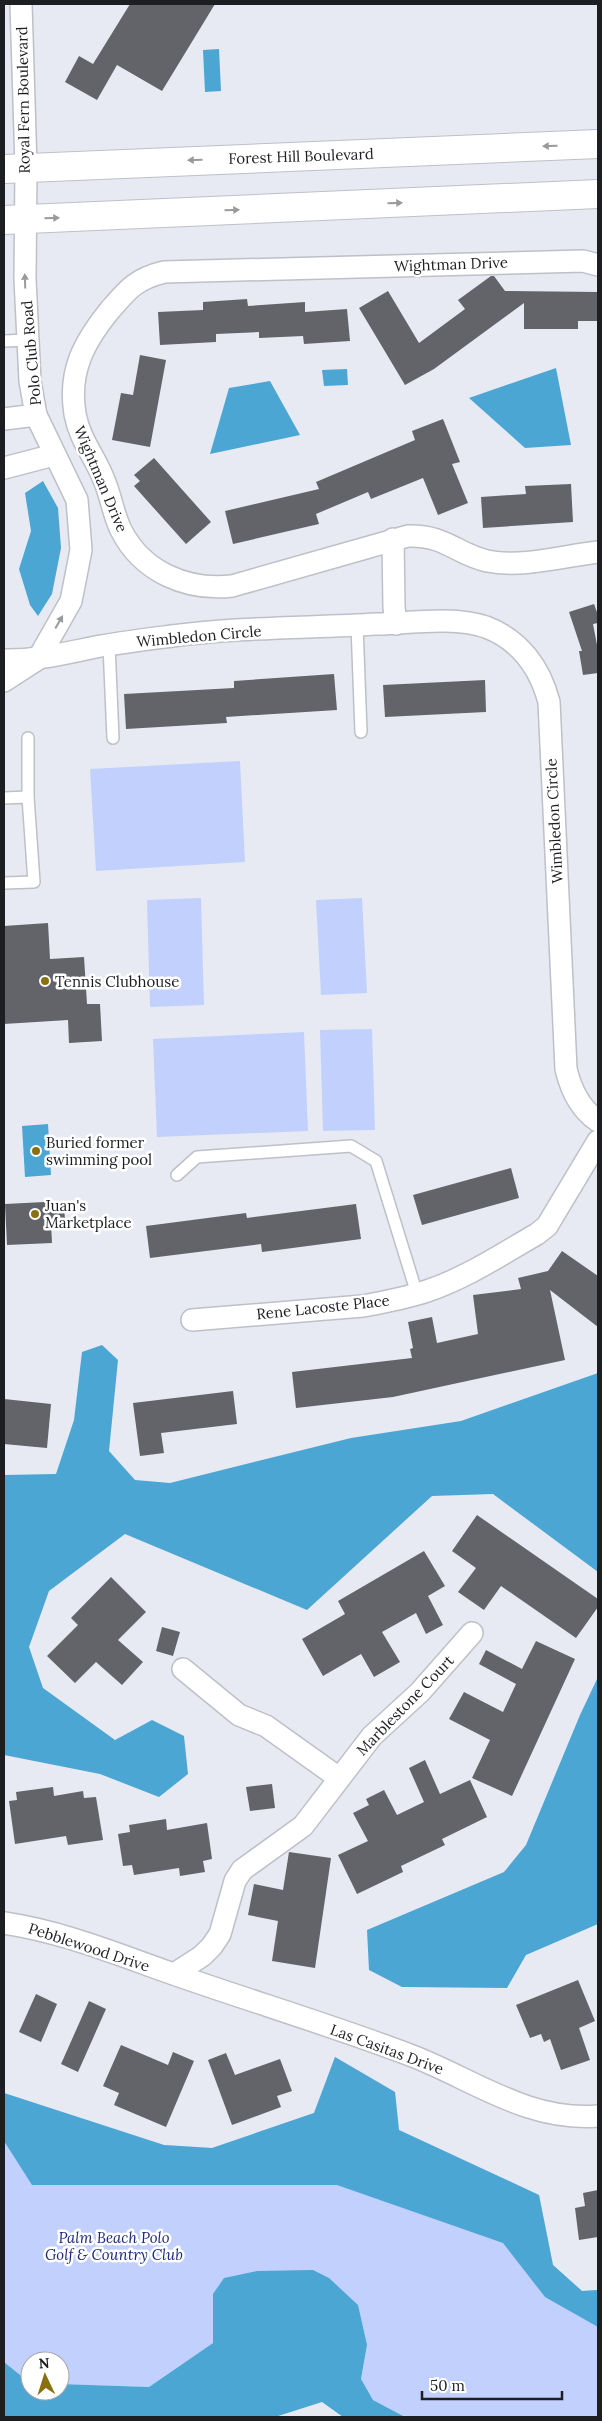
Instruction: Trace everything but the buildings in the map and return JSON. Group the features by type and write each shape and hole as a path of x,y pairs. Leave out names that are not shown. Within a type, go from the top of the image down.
{"main road":[{"name":"Forest Hill Boulevard","path":"15,168 598,144"},
{"path":"18,212 598,194"}],"street":[{"name":"Royal Fern Boulevard","path":"18,212 15,168 21,4"},
{"name":"Polo Club Road","path":"4,681 38,659 72,601 81,550 77,500 36,414 30,382 25,279 18,212"},
{"name":"Wightman Drive","path":"598,265 583,261 164,272 139,281 128,289 91,333 79,359 76,373 76,415 83,443 104,480 122,532 137,554 156,569 192,585 212,588 232,586 408,536 434,538 471,556 501,563 598,552"},
{"path":"4,419 36,414"},
{"path":"4,468 54,455"},
{"path":"393,539 396,624"},
{"name":"Wimbledon Circle","path":"4,660 38,659 109,645 202,632 460,622 485,627 502,635 518,647 527,656 541,678 549,702 566,1069 576,1096 584,1108 598,1121"},
{"name":"Rene Lacoste Place","path":"192,1320 363,1306 417,1294 452,1281 537,1234 555,1215 598,1141"},
{"name":"Marblestone Court","path":"174,1974 202,1956 220,1934 235,1881 242,1870 303,1826 372,1736 420,1692 472,1633"},
{"path":"183,1669 240,1715 272,1730 339,1778"},
{"name":"Pebblewood Drive","path":"4,1923 65,1937 174,1974"},
{"name":"Las Casitas Drive","path":"174,1974 410,2055 517,2104 542,2113 568,2117 598,2116"}],"lane":[{"path":"4,341 28,340"},
{"path":"357,625 361,732"},
{"path":"109,645 113,738"},
{"path":"4,883 34,882 28,797 28,738"},
{"path":"4,798 28,797"},
{"path":"177,1175 197,1157 351,1146 376,1161 417,1294"}],"green space":[{"path":"240,761 245,862 96,871 90,769"},
{"path":"201,898 204,1005 150,1007 147,900"},
{"path":"362,898 367,993 321,995 316,900"},
{"path":"372,1029 375,1130 323,1131 320,1030"},
{"path":"304,1032 308,1131 157,1137 153,1039"},
{"name":"Palm Beach Polo Golf & Country Club","path":"335,2057 395,2092 399,2130 539,2195 553,2265 582,2291 598,2290 598,2417 405,2417 373,2400 361,2379 367,2345 213,2320 213,2343 149,2387 70,2384 70,2351 20,2351 20,2375 4,2362 4,2093 164,2145 212,2148 314,2113"}],"shaded area":[{"path":"219,49 221,91 205,92 203,50"},
{"path":"556,368 571,445 525,448 469,398"},
{"path":"347,369 348,385 324,386 322,370"},
{"path":"270,381 300,435 210,454 229,388"},
{"path":"43,481 58,508 61,548 52,594 38,616 30,605 19,569 31,531 25,493"},
{"name":"Buried former swimming pool","path":"48,1124 51,1175 25,1177 22,1126"},
{"path":"102,1345 118,1360 109,1451 135,1480 170,1483 351,1438 461,1421 598,1373 598,1572 493,1494 432,1496 307,1610 125,1534 49,1591 29,1647 43,1688 115,1740 152,1720 184,1736 188,1774 159,1797 100,1774 4,1755 4,1475 56,1474 74,1420 82,1352"},
{"path":"598,1677 598,1924 526,1955 507,1988 402,1987 369,1970 367,1930 504,1872 526,1845 580,1715"},
{"path":"335,2057 395,2092 399,2130 539,2195 553,2265 582,2291 598,2290 598,2327 545,2297 503,2243 337,2185 32,2185 4,2141 4,2093 164,2145 212,2148 314,2113"},
{"path":"313,2270 329,2278 358,2305 367,2345 361,2379 373,2400 405,2417 343,2417 322,2402 275,2417 4,2417 4,2362 20,2375 20,2401 70,2401 70,2384 149,2387 213,2343 213,2294 224,2278 257,2271"}],"place":[{"name":"Tennis Clubhouse","path":"45,981"},
{"name":"Buried former swimming pool","path":"36,1151"},
{"name":"Juan's Marketplace","path":"35,1214"}]}
